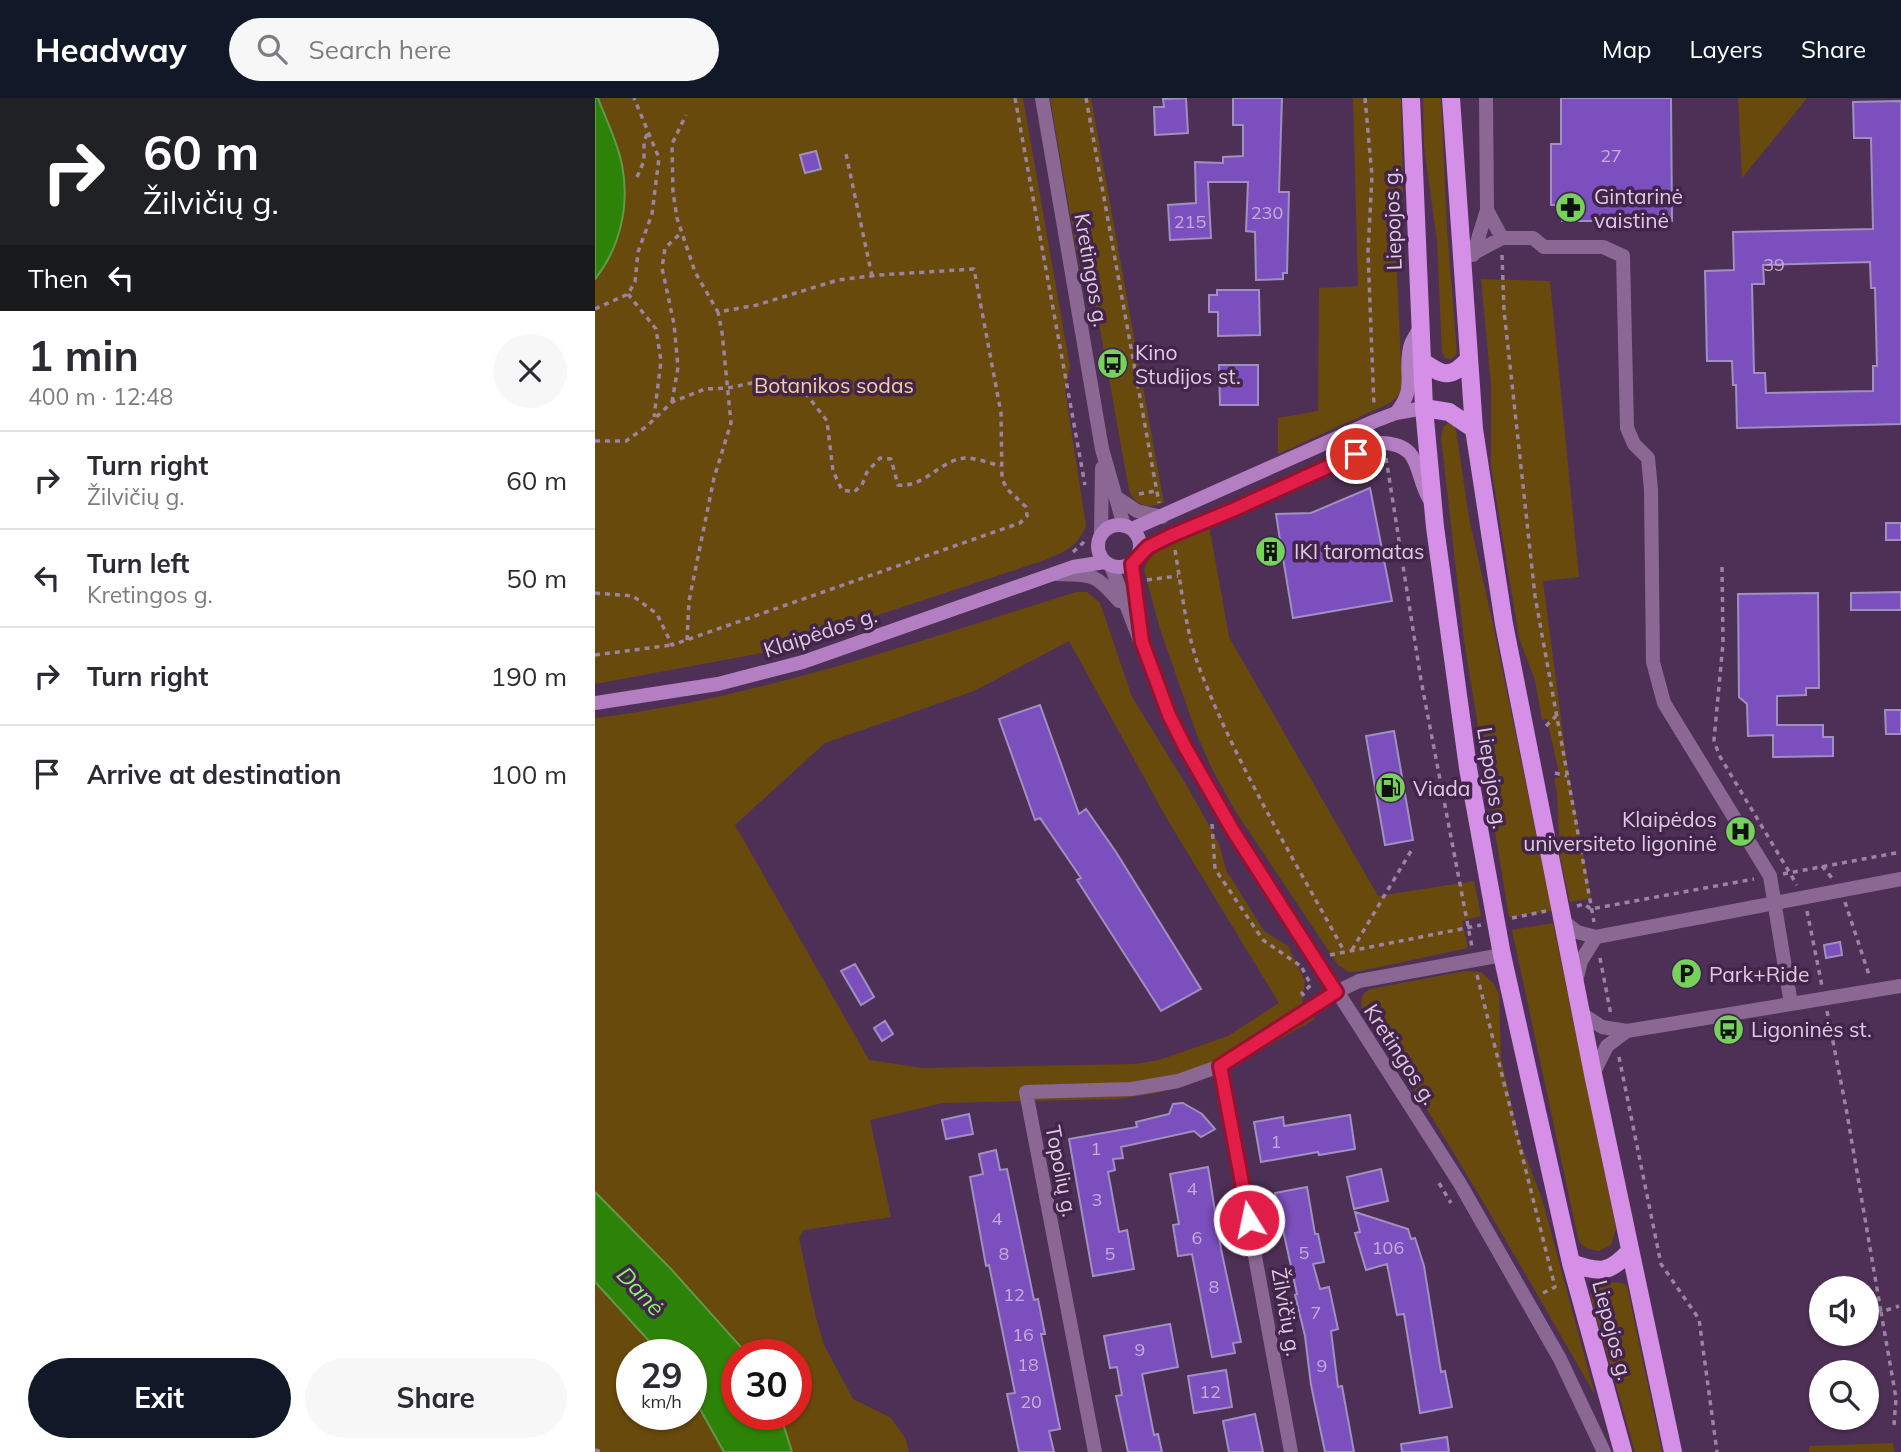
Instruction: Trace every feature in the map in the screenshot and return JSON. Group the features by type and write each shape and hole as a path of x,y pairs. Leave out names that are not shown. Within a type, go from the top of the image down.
{"main road":[{"name":"Liepojos g.","path":"1411,98 1424,408 1432,503 1456,690 1502,955 1571,1264 1623,1452"},
{"name":"Liepojos g.","path":"1451,98 1474,429 1504,624 1593,1074 1673,1452"},
{"path":"1396,413 1408,396 1410,347 1420,328"},
{"path":"1422,361 1438,372 1447,374 1458,371 1468,360"},
{"path":"1073,566 1114,526 1128,528 1162,517 1396,413 1424,408 1449,412 1474,429"},
{"path":"1073,566 1108,564 1122,568 1170,536 1381,443 1402,446 1412,454 1418,463 1424,490 1432,503"},
{"path":"1128,528 1138,536 1141,545 1136,559"},
{"path":"1100,539 1099,553 1108,564"},
{"name":"Klaipėdos g.","path":"595,703 718,684 803,662 1073,566"},
{"path":"1571,1264 1601,1271 1616,1266 1630,1251"}],"street":[{"name":"Kretingos g.","path":"1042,98 1102,449 1128,528"},
{"path":"1462,278 1474,253 1487,210 1486,98"},
{"path":"1487,210 1502,239"},
{"path":"1474,253 1502,239 1533,238 1543,247 1604,247 1623,256 1627,428 1634,444 1648,458 1651,490 1653,662 1664,703 1770,876 1791,1004"},
{"name":"Kretingos g.","path":"1100,539 1103,522 1102,449"},
{"path":"1116,497 1137,511 1162,517"},
{"name":"Kretingos g.","path":"1136,559 1142,642"},
{"name":"Kretingos g.","path":"1108,564 1142,642 1169,715 1210,793 1458,1182 1560,1359 1604,1452"},
{"name":"Klaipėdos g.","path":"1051,574 1092,575 1103,582 1129,613"},
{"path":"1562,915 1577,932 1597,937 1901,879"},
{"path":"1576,983 1581,961 1597,937"},
{"path":"1220,1066 1336,992 1359,981 1502,955"},
{"path":"1582,1014 1591,1022 1618,1033 1901,986"},
{"path":"1593,1074 1607,1046 1618,1033"},
{"name":"Topolių g.","path":"1095,1452 1026,1093 1132,1089 1178,1081 1220,1066"},
{"name":"Žilvičių g.","path":"1220,1066 1291,1452"}],"path":[{"path":"595,309 628,294 635,282 638,252 652,215 659,158 635,98"},
{"path":"1015,98 1086,489"},
{"path":"1365,98 1372,176 1369,252 1375,421"},
{"path":"686,115 672,144 673,192 681,233 695,272 718,312 731,423 714,478 689,601 687,640"},
{"path":"637,177 644,161 644,141 648,132"},
{"path":"846,154 872,276"},
{"path":"672,402 678,367 674,324 662,268 665,248 681,233"},
{"path":"1502,239 1504,310 1535,596 1556,716 1661,1264 1699,1319 1717,1452"},
{"path":"595,655 672,645 1020,523 1027,516 1026,507 1007,489 1002,479 1001,413 974,269 838,280 757,305 718,312"},
{"path":"628,294 656,329 660,361 654,419"},
{"path":"595,441 626,441 672,402 705,389 728,388 761,381 804,391 827,421 833,471 842,490 854,492 862,485 867,472 880,458 891,459 898,485 910,486 944,465 967,458 1000,466"},
{"path":"1381,443 1421,680 1474,960 1555,1287 1527,1301"},
{"path":"595,593 633,596 657,614 672,645"},
{"path":"1546,726 1556,716"},
{"path":"1555,773 1567,776"},
{"path":"1210,793 1215,869 1263,940 1302,967 1311,985 1302,993 1311,1008"},
{"path":"1352,950 1411,851"},
{"path":"1302,967 1315,959 1352,950 1469,929 1496,920 1562,915 1584,904 1591,909 1901,852"},
{"path":"1822,866 1841,890 1873,990"},
{"path":"1435,1176 1457,1212"},
{"path":"1894,1425 1896,1398 1881,1312 1899,1306"},
{"path":"595,1450 604,1452"}],"green space":[{"name":"Botanikos sodas","path":"598,98 1023,98 1070,367 1065,390 1086,526 1079,539 1063,552 1042,561 762,653 595,684 595,279 617,240 625,195 620,157"},
{"path":"1050,98 1091,98 1164,503 1143,505 1135,500 1129,490 1097,312 1079,265"},
{"path":"1353,98 1401,98 1403,192 1397,276 1402,387 1398,396 1390,403 1278,454 1278,418 1318,411 1319,288 1358,286"},
{"path":"1423,98 1441,98 1447,228 1457,354 1451,359 1445,358 1442,353 1437,240 1424,147"},
{"path":"1738,98 1807,98 1742,178"},
{"path":"1481,279 1550,281 1579,577 1543,581 1567,764 1591,898 1570,902 1560,856 1554,779 1560,777 1547,719 1542,720 1535,680 1519,638 1491,466 1491,385"},
{"path":"1448,423 1453,424 1456,430 1469,518 1552,911 1509,917 1464,640 1441,437 1443,427"},
{"path":"1209,525 1229,637 1378,896 1474,881 1481,916 1462,921 1468,948 1349,972 1338,965 1236,812 1197,735 1160,629 1144,570 1148,561 1162,547"},
{"path":"1076,592 1087,592 1100,603 1132,697 1190,791 1219,844 1226,870 1264,931 1288,946 1305,981 1302,1001 1315,1019 1228,1069 1157,1093 1118,1099 943,1103 870,1120 891,1217 804,1230 799,1238 824,1345 853,1399 891,1418 905,1438 909,1452 792,1452 785,1430 812,1430 812,1339 732,1339 671,1269 595,1192 595,718 718,697 898,648","holes":["1069,641 1167,819 1279,1003 1228,1036 1159,1060 1135,1064 923,1068 869,1060 735,825 825,743 974,691"]},
{"path":"1553,923 1616,1228 1611,1245 1599,1251 1586,1248 1578,1238 1512,930"},
{"path":"1465,971 1481,972 1493,983 1499,994 1501,1058 1520,1142 1542,1199 1595,1395 1452,1151 1362,1008 1362,997 1370,989"},
{"path":"595,1282 647,1339 616,1339 616,1430 707,1430 707,1422 724,1452 595,1452"},
{"path":"1607,1282 1627,1286 1662,1452 1635,1452 1590,1294 1594,1288"},
{"path":"1893,1443 1894,1452 1809,1452 1809,1446"}],"water":[{"path":"595,98 598,98 618,148 625,195 617,240 595,279"},
{"name":"Danė","path":"595,1192 671,1269 734,1339 721,1339 721,1430 785,1430 792,1452 724,1452 707,1422 707,1339 647,1339 595,1282"}],"building":[{"path":"1186,98 1188,133 1155,135 1154,107 1164,107 1163,99"},
{"path":"1233,98 1282,98 1279,192 1289,192 1287,273 1283,273 1283,279 1256,280 1255,232 1246,231 1248,182 1208,182 1211,238 1170,240 1168,205 1196,203 1195,162 1223,163 1223,157 1243,156 1243,125 1233,125"},
{"path":"1561,98 1671,98 1672,221 1562,221 1562,205 1551,205 1551,144 1561,144"},
{"path":"1901,101 1901,424 1737,428 1736,385 1733,385 1732,361 1707,361 1705,271 1734,270 1733,232 1873,229 1871,138 1854,138 1853,102","holes":["1870,262 1871,288 1875,288 1877,366 1873,366 1873,391 1766,393 1765,373 1754,373 1752,284 1764,284 1763,265"]},
{"path":"816,151 821,169 805,173 800,155"},
{"path":"1217,290 1259,290 1260,335 1218,336 1218,312 1209,312 1209,295 1217,295"},
{"path":"1219,365 1258,365 1258,405 1220,405"},
{"path":"1370,488 1392,601 1293,618 1283,558 1268,560 1265,543 1280,540 1276,514 1311,513"},
{"path":"1886,523 1901,523 1901,540 1886,540"},
{"path":"1901,592 1901,610 1851,610 1851,593"},
{"path":"1818,593 1819,688 1806,688 1806,695 1777,696 1777,725 1823,725 1823,737 1833,737 1833,756 1773,757 1773,735 1748,736 1747,704 1739,697 1738,594"},
{"path":"1040,705 1079,814 1086,809 1116,852 1201,989 1161,1011 1077,880 1081,878 1040,818 1035,820 999,719"},
{"path":"1885,710 1901,710 1901,734 1886,734"},
{"name":"Viada","path":"1394,731 1413,840 1385,845 1366,736"},
{"path":"1840,942 1842,955 1826,958 1824,945"},
{"path":"855,964 874,997 861,1005 841,971"},
{"path":"885,1021 893,1034 882,1041 874,1028"},
{"path":"1183,1103 1202,1114 1215,1129 1201,1137 1194,1131 1121,1147 1123,1158 1113,1159 1115,1170 1108,1172 1119,1232 1127,1230 1134,1269 1093,1276 1069,1139 1137,1127 1136,1122 1169,1114 1173,1104"},
{"path":"969,1114 973,1134 946,1139 942,1120"},
{"path":"1350,1115 1355,1149 1261,1162 1254,1122 1283,1117 1284,1126"},
{"path":"996,1150 1000,1170 1007,1169 1034,1300 1038,1299 1045,1334 1041,1334 1060,1429 1049,1431 1054,1452 1019,1452 1007,1394 1015,1393 989,1265 986,1266 970,1177 983,1174 979,1154"},
{"path":"1208,1167 1221,1249 1241,1342 1233,1343 1235,1353 1212,1357 1192,1254 1178,1256 1173,1225 1179,1224 1170,1174"},
{"path":"1381,1169 1388,1201 1354,1209 1347,1177"},
{"path":"1307,1187 1315,1234 1318,1234 1324,1262 1313,1264 1320,1289 1329,1287 1338,1329 1331,1331 1338,1387 1342,1386 1354,1452 1325,1452 1311,1385 1305,1336 1295,1295 1297,1294 1275,1193"},
{"path":"1355,1212 1408,1229 1411,1239 1415,1238 1424,1266 1441,1372 1445,1371 1452,1407 1420,1413 1404,1314 1397,1315 1387,1264 1366,1270 1355,1233 1360,1232"},
{"path":"1170,1324 1178,1367 1142,1374 1154,1435 1158,1434 1162,1452 1128,1452 1116,1396 1122,1395 1117,1367 1110,1368 1104,1336"},
{"path":"1226,1370 1232,1407 1194,1413 1188,1376"},
{"path":"1255,1414 1263,1452 1229,1452 1223,1421"},
{"path":"1447,1437 1449,1452 1402,1452 1401,1444"}],"place":[{"name":"Gintarinė vaistinė","path":"1571,208"},
{"name":"Kino Studijos st.","path":"1112,364"},
{"name":"IKI taromatas","path":"1271,551"},
{"name":"Viada","path":"1390,788"},
{"name":"Klaipėdos universiteto ligoninė","path":"1740,831"},
{"name":"Park+Ride","path":"1686,974"},
{"name":"Ligoninės st.","path":"1728,1029"}],"route":[{"path":"1249,1220 1220,1066 1336,992 1210,793 1169,715 1142,642 1132,564 1148,547 1170,536 1356,454"}]}
